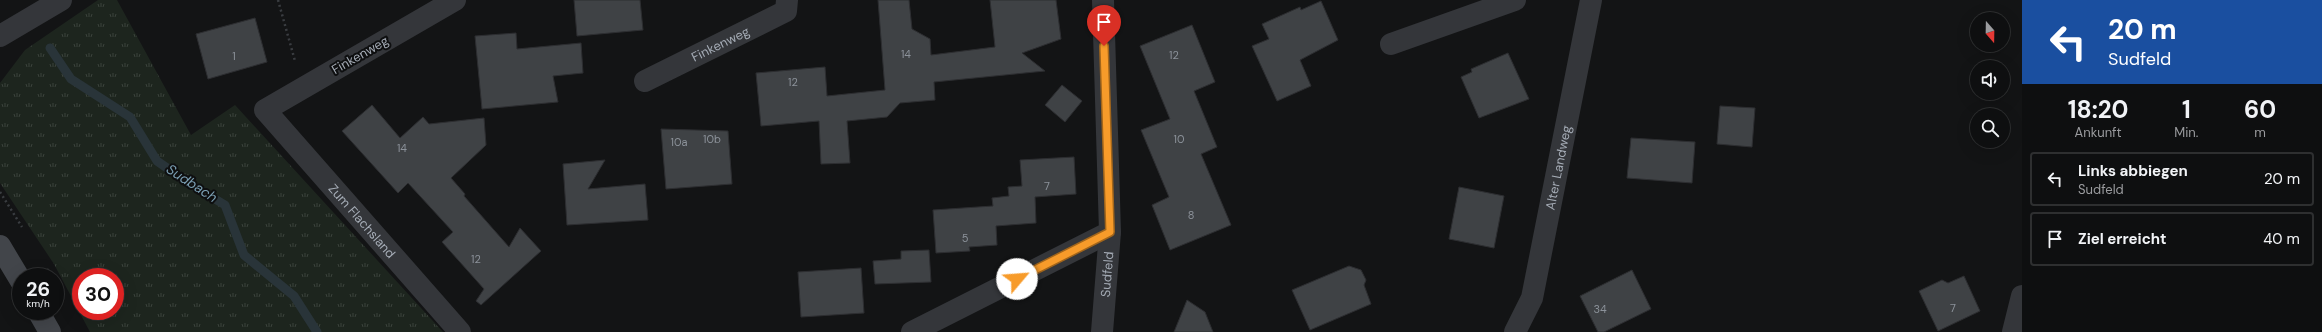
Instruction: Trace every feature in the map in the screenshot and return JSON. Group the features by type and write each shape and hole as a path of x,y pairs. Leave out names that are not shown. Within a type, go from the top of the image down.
{"main road":[{"path":"0,246 13,268"},
{"path":"43,320 50,332"}],"street":[{"path":"0,36 61,0"},
{"name":"Finkenweg","path":"265,110 455,0"},
{"name":"Finkenweg","path":"645,81 786,11 787,0"},
{"name":"Sudfeld","path":"1102,332 1110,232 1103,0"},
{"path":"1391,44 1515,0"},
{"name":"Alter Landweg","path":"1516,332 1532,298 1590,0"},
{"name":"Zum Flachsland","path":"265,110 460,332"},
{"path":"912,332 938,326 1110,232"},
{"path":"2013,332 2022,296"}],"path":[{"path":"278,0 303,88"}],"green space":[{"path":"98,0 117,0 191,135 235,105 443,332 90,332 84,320 124,320 124,268 72,268 72,298 64,283 64,268 56,268 0,183 0,83 25,50"}],"building":[{"path":"574,0 640,0 643,30 577,36"},
{"path":"878,0 909,0 912,29 930,39 931,55 995,47 990,0 1056,0 1061,39 1022,53 1045,71 934,82 935,100 900,103 887,117 847,121 850,163 821,164 819,121 761,126 756,73 825,67 827,96 885,90"},
{"path":"1321,1 1338,40 1300,60 1311,86 1277,101 1252,46 1269,39 1262,24 1300,7 1301,10"},
{"path":"255,18 267,62 208,79 196,34"},
{"path":"1192,25 1215,82 1194,91 1217,147 1201,154 1231,225 1170,250 1152,205 1169,197 1141,130 1170,119 1140,46"},
{"path":"516,33 517,49 581,43 583,73 553,76 558,102 482,109 475,36"},
{"path":"1508,53 1529,99 1479,118 1461,77 1472,72 1471,69"},
{"path":"1062,85 1082,101 1065,122 1045,105"},
{"path":"372,105 400,138 423,117 429,124 484,118 486,145 451,178 465,194 464,196 509,247 520,228 541,251 481,305 476,301 484,289 442,242 453,232 408,183 398,193 342,131"},
{"path":"1720,106 1755,108 1752,147 1717,144"},
{"path":"661,129 728,131 732,184 666,189"},
{"path":"1631,138 1695,142 1692,183 1627,178"},
{"path":"1074,157 1076,194 1035,197 1036,223 996,226 997,245 969,247 970,251 936,253 933,210 993,206 992,198 1009,196 1008,187 1022,186 1020,160"},
{"path":"605,160 588,189 645,184 648,220 567,225 563,164"},
{"path":"1459,187 1504,196 1494,248 1449,239"},
{"path":"929,250 931,282 875,284 873,261 901,259 901,251"},
{"path":"1349,266 1361,270 1366,280 1364,285 1371,304 1310,330 1292,290"},
{"path":"861,268 864,313 801,317 798,272"},
{"path":"1632,270 1651,309 1604,332 1598,332 1580,296"},
{"path":"1964,276 1980,311 1938,331 1919,291 1942,280 1948,283"},
{"path":"1187,300 1205,312 1213,332 1174,332"}],"waterway":[{"name":"Sudbach","path":"50,48 71,79 130,117 157,161 190,184 225,205 244,255 294,296 317,332"}],"route":[{"path":"1017,279 1110,232 1104,46"}]}
